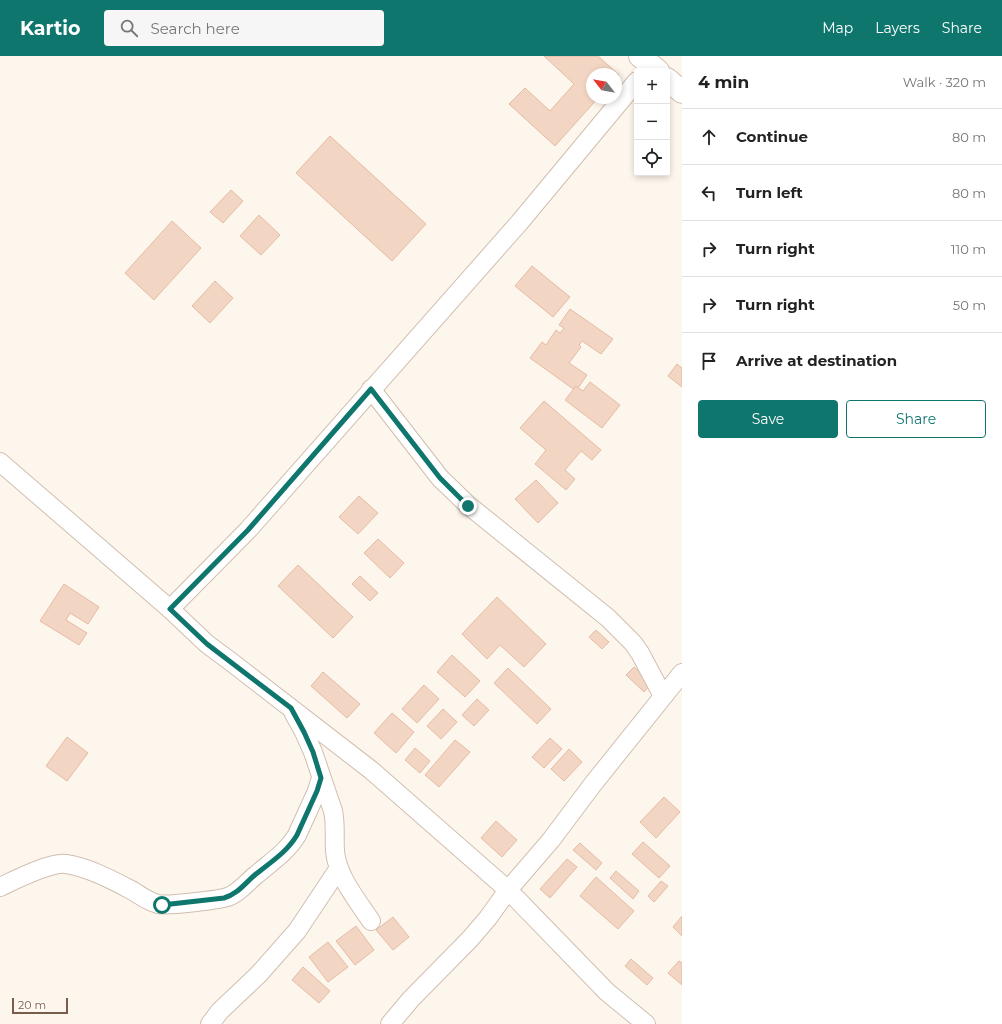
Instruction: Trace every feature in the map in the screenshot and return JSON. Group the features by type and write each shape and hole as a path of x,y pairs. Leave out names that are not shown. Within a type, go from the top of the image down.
{"street":[{"path":"170,609 248,530 519,223 648,67"},
{"path":"670,82 682,92"},
{"path":"371,389 440,478 468,506 602,613 633,643 663,696"},
{"path":"0,462 170,609 207,644 371,770 508,890 607,992 646,1024"},
{"path":"390,1024 411,999 488,918 508,890 551,840 593,784 682,674"},
{"path":"291,708 313,752 333,810 335,818 335,851 338,868 371,921"},
{"path":"0,887 31,873 52,866 66,864 103,876 158,904 175,904 228,897 240,890 255,875 278,857 293,841 317,791 321,778"},
{"path":"210,1024 220,1010 258,975 297,931 338,868"}],"building":[{"path":"544,56 598,56 611,68 586,68 586,104 593,104 555,146 509,104 525,88 550,111 574,84"},
{"path":"330,136 426,224 392,261 296,173"},
{"path":"231,190 243,201 223,223 210,212"},
{"path":"259,215 280,235 261,255 240,236"},
{"path":"172,221 201,248 154,300 125,273"},
{"path":"532,266 570,297 553,317 515,286"},
{"path":"215,281 233,298 210,323 192,306"},
{"path":"570,309 613,339 601,354 582,341 579,345 581,347 569,363 587,375 576,391 530,358 542,342 546,345 556,330 560,333 564,328 559,325"},
{"path":"677,364 682,368 682,387 668,376"},
{"path":"590,382 620,405 602,428 565,400 576,386 583,391"},
{"path":"544,401 601,450 592,460 581,451 565,470 575,479 566,490 535,464 546,450 520,428"},
{"path":"536,480 558,503 538,523 515,499"},
{"path":"359,496 378,513 358,534 339,517"},
{"path":"378,539 404,563 390,578 364,553"},
{"path":"298,565 353,617 333,638 278,586"},
{"path":"360,576 378,593 370,601 352,584"},
{"path":"64,584 99,607 88,624 70,613 66,620 87,633 79,645 40,621"},
{"path":"497,597 546,644 524,667 500,645 487,659 462,634"},
{"path":"596,630 609,642 602,649 589,637"},
{"path":"452,655 480,681 465,697 437,672"},
{"path":"634,667 652,683 644,692 626,675"},
{"path":"508,668 551,709 537,724 494,683"},
{"path":"323,672 360,704 347,718 311,686"},
{"path":"424,685 439,699 417,723 402,709"},
{"path":"477,699 489,710 474,726 462,715"},
{"path":"443,709 457,722 441,739 427,726"},
{"path":"392,713 414,732 396,753 374,733"},
{"path":"67,737 88,753 67,781 46,766"},
{"path":"550,738 562,749 544,768 532,757"},
{"path":"455,740 470,752 439,787 425,775"},
{"path":"415,748 430,761 420,773 405,760"},
{"path":"569,749 582,762 564,781 551,769"},
{"path":"664,797 680,812 656,838 640,822"},
{"path":"496,821 517,840 502,857 481,838"},
{"path":"643,842 670,866 659,878 632,854"},
{"path":"580,843 602,863 596,870 573,850"},
{"path":"567,859 577,867 550,898 540,889"},
{"path":"616,871 639,891 633,899 610,878"},
{"path":"596,877 634,911 618,929 580,896"},
{"path":"661,881 668,886 654,902 648,896"},
{"path":"682,916 682,936 673,927"},
{"path":"393,917 409,937 393,950 376,930"},
{"path":"356,926 374,950 355,965 336,941"},
{"path":"328,942 348,967 328,982 309,957"},
{"path":"631,959 653,978 647,985 625,966"},
{"path":"679,961 682,963 682,985 668,973"},
{"path":"303,967 330,991 319,1003 292,980"}],"route":[{"path":"162,905 224,898 232,896 240,890 255,875 278,857 293,841 317,791 321,778 313,752 291,708 207,644 170,609 248,530 371,389 440,478 468,506"}]}
